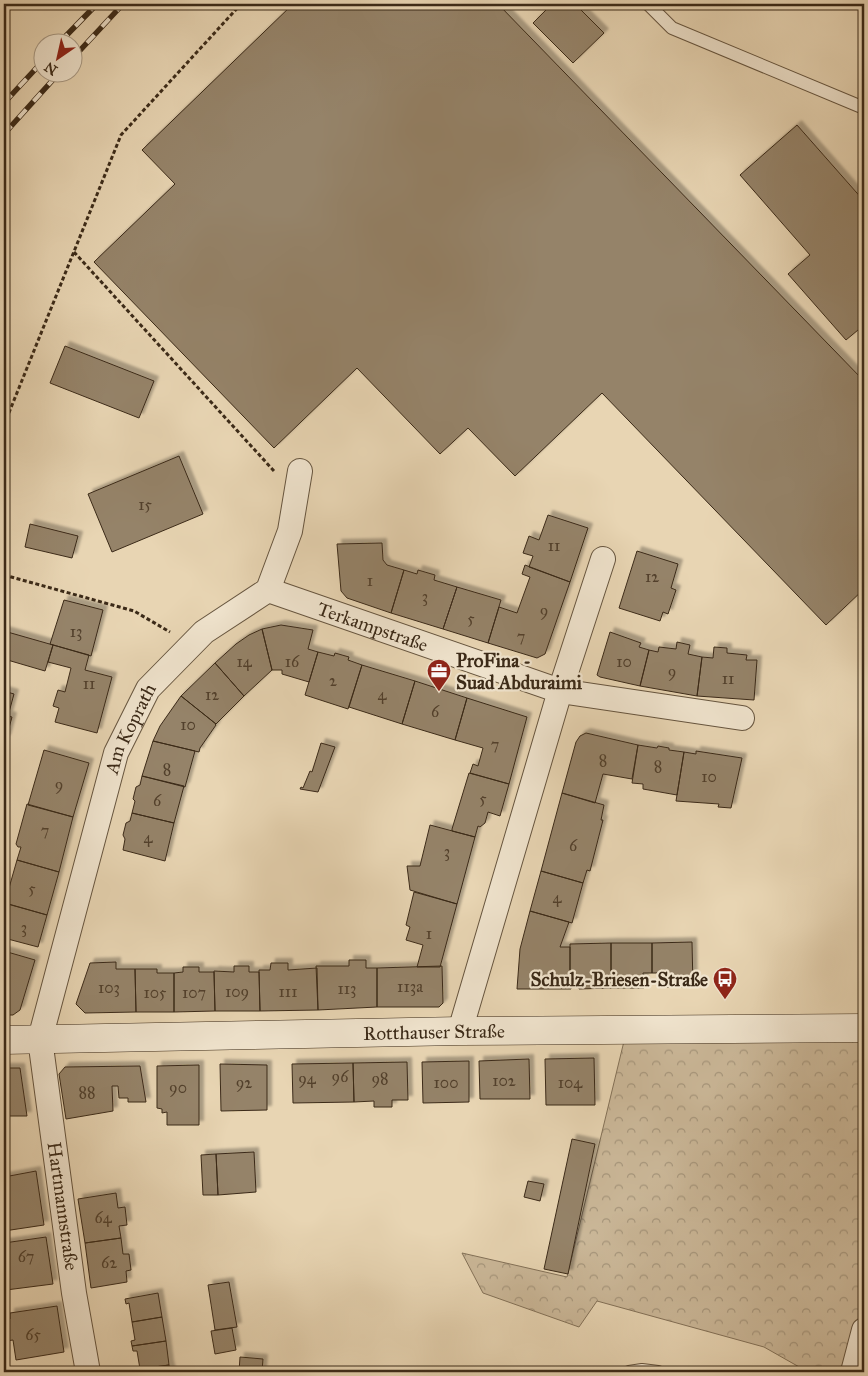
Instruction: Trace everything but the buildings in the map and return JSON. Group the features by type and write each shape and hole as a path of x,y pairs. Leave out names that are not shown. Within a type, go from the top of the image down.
{"main road":[{"name":"Rotthauser Straße","path":"4,1040 460,1031 864,1028"}],"street":[{"path":"268,590 290,531 300,471"},
{"path":"460,1031 560,691 603,559"},
{"name":"Am Koprath","path":"40,1039 116,753 148,689 204,632 268,590"},
{"name":"Terkampstraße","path":"268,590 560,691 742,718"},
{"name":"Hartmannstraße","path":"40,1039 74,1293 88,1372"},
{"path":"853,1372 864,1330"}],"lane":[{"path":"648,4 672,28 864,108"},
{"path":"629,1372 642,1370 658,1372"}],"path":[{"path":"4,425 121,135 241,4"},
{"path":"74,252 296,495"},
{"path":"4,575 134,611 191,645"}],"green space":[{"path":"864,1035 864,1309 847,1372 808,1372 764,1347 597,1301 579,1327 483,1293 462,1253 567,1277 625,1037"}],"railway":[{"path":"70,32 97,4"},
{"path":"82,48 123,4"},
{"path":"4,103 32,73"},
{"path":"4,134 51,82"}],"place":[{"name":"ProFina - Suad Abduraimi","path":"439,692"},
{"name":"Schulz-Briesen-Straße","path":"725,1000"}]}
